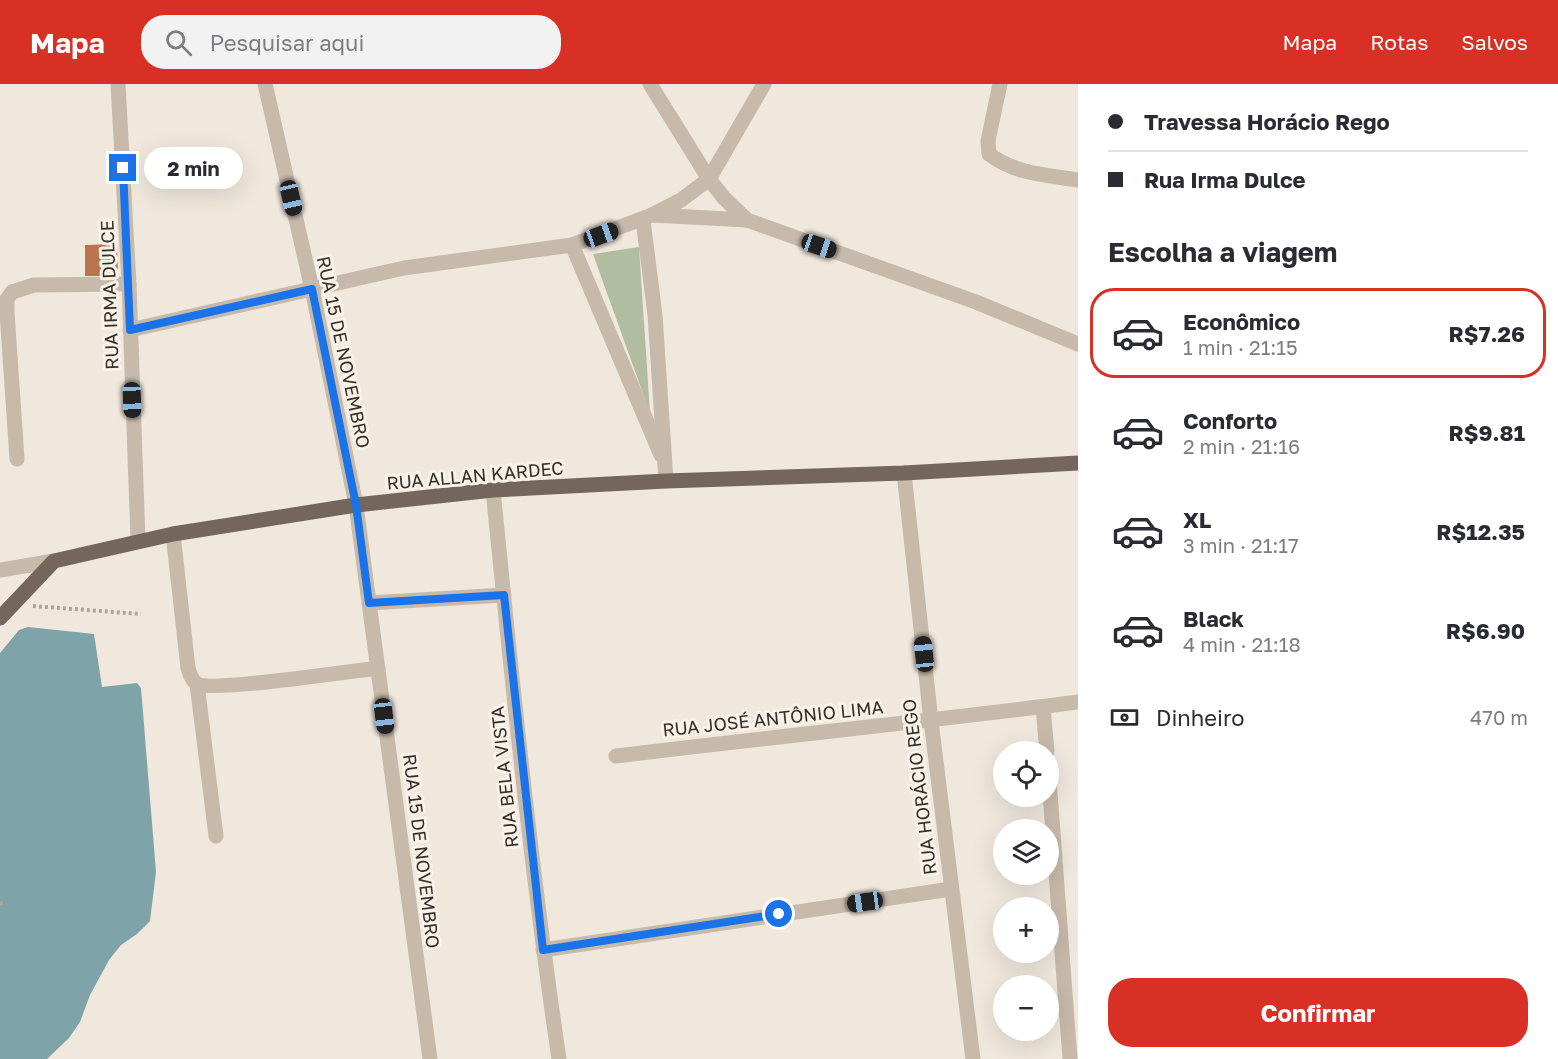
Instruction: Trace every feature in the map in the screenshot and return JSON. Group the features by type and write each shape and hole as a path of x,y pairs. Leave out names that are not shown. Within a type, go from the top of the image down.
{"main road":[{"name":"RUA ALLAN KARDEC","path":"54,561 173,534 356,505 493,490 666,474 904,473 1078,463"},
{"path":"0,618 54,561"}],"street":[{"name":"RUA IRMA DULCE","path":"118,84 129,284 138,541"},
{"name":"RUA 15 DE NOVEMBRO","path":"268,84 356,505 430,1059"},
{"path":"650,84 709,179 724,198 747,220"},
{"path":"130,330 404,268 572,245 647,218 681,200 709,179 764,84"},
{"path":"1000,84 988,141 989,154 1000,163 1018,171 1078,180"},
{"path":"647,218 747,220 976,302 1078,345"},
{"path":"647,218 666,474"},
{"path":"572,245 666,474"},
{"path":"16,459 6,312 8,299 12,292 34,285 129,284"},
{"name":"RUA HORÁCIO REGO","path":"904,473 972,1059"},
{"name":"RUA BELA VISTA","path":"493,490 543,950 559,1059"},
{"path":"173,534 188,668 197,684 216,836"},
{"name":"RUA ALLAN KARDEC","path":"0,570 54,561"},
{"path":"369,603 504,595"},
{"path":"197,684 208,686 255,683 378,668"},
{"name":"RUA JOSÉ ANTÔNIO LIMA","path":"616,756 803,733 931,721 1078,702"},
{"path":"1043,707 1046,741"},
{"path":"1052,807 1073,1027 1070,1059"},
{"path":"543,950 951,889"}],"path":[{"path":"26,606 141,614"}],"green space":[{"path":"639,247 650,413 593,254"}],"water":[{"path":"28,627 94,634 102,687 137,683 141,688 156,872 150,921 121,945 109,960 90,995 80,1022 69,1038 47,1059 0,1059 0,653 19,630"}],"building":[{"path":"117,244 118,276 85,276 85,245"}],"route":[{"path":"123,168 130,330 312,289 356,505 369,603 504,595 543,950 779,914"}]}
